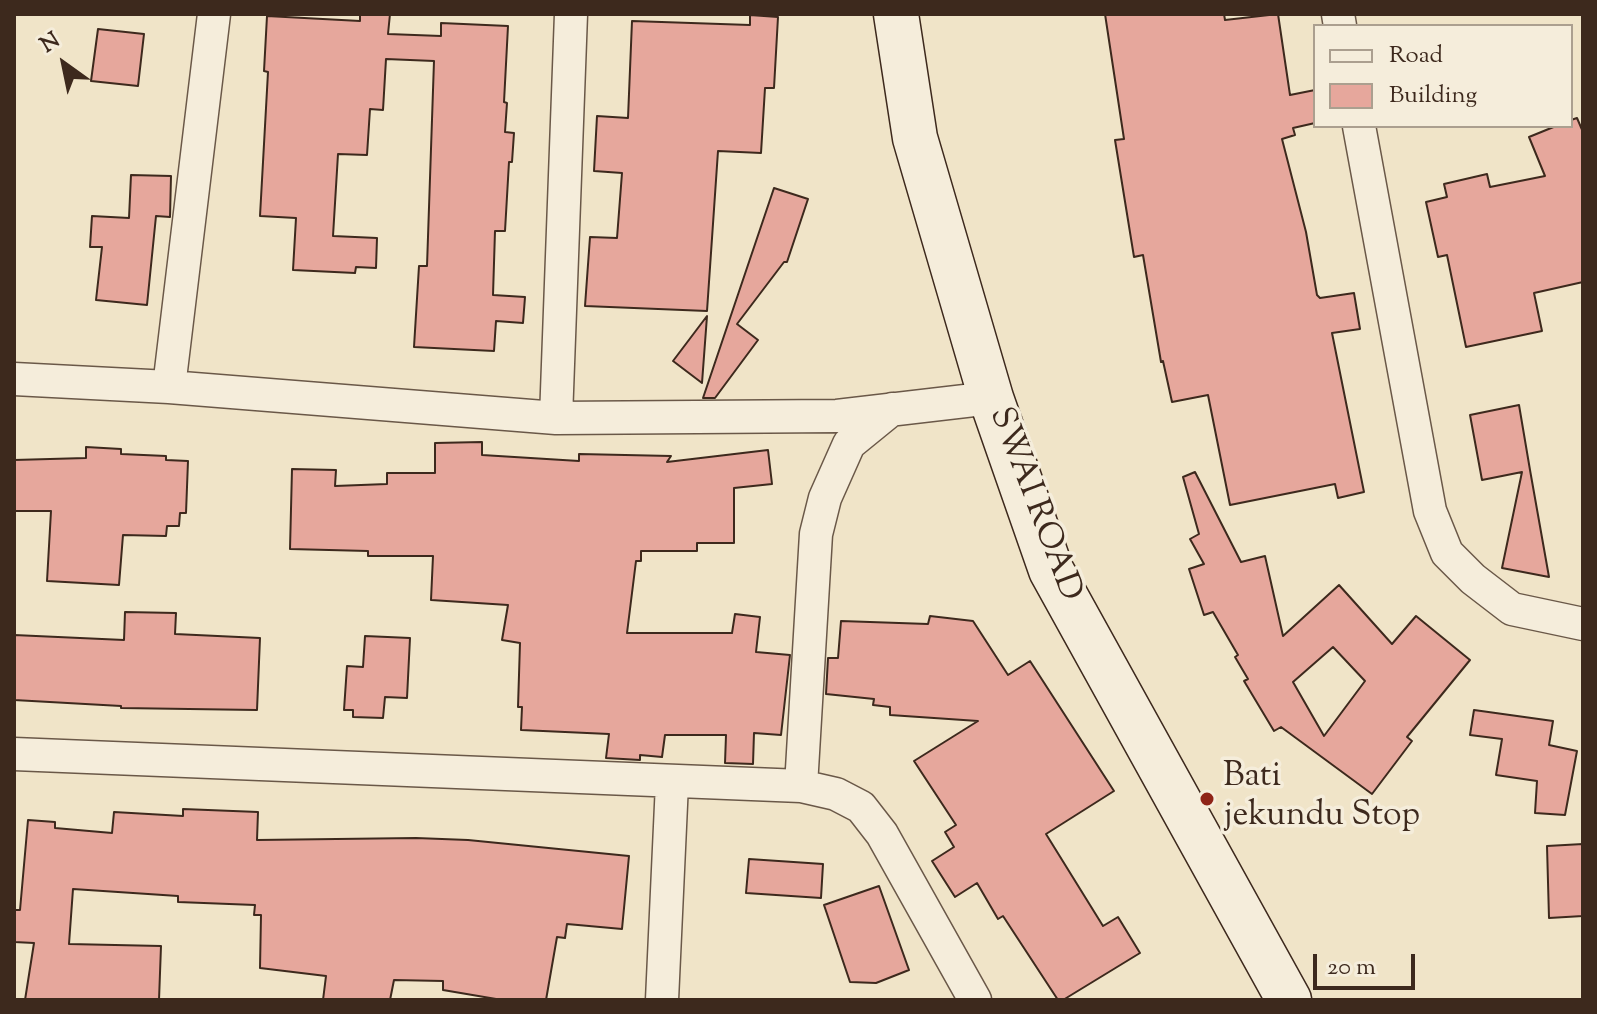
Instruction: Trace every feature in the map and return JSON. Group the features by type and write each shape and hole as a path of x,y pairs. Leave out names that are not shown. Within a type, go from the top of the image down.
{"street":[{"path":"169,387 214,14"},
{"path":"556,418 571,14"},
{"name":"SWAI ROAD","path":"896,14 915,138 991,398 1051,570 1289,1000"},
{"path":"1359,128 1430,511 1447,553 1473,579 1512,609 1583,624"},
{"path":"14,379 169,387 556,418 837,416 991,398"},
{"path":"801,786 816,534 825,498 849,444 892,409"},
{"path":"14,754 801,786 836,794 861,807 882,834 975,1000"},
{"path":"662,1000 672,783"}],"building":[{"path":"360,14 390,14 388,34 441,36 441,23 508,26 505,132 514,133 505,231 495,231 493,295 525,297 523,323 496,321 494,351 414,347 419,266 427,266 434,61 386,59 383,110 370,109 367,155 338,154 333,236 377,238 376,268 356,267 355,273 293,270 296,218 260,216 268,72 264,71 267,16 360,21"},
{"path":"1105,14 1224,14 1225,20 1278,14 1290,95 1313,90 1313,123 1293,128 1295,135 1282,139 1306,232 1317,295 1320,298 1354,293 1360,329 1332,333 1364,492 1338,498 1335,484 1230,505 1208,395 1172,402 1161,362 1143,255 1134,257 1115,140 1124,139"},
{"path":"750,15 778,17 774,88 765,88 761,153 718,151 707,311 585,306 590,237 617,238 622,173 594,171 597,116 628,118 632,21 750,25"},
{"path":"98,29 144,34 138,86 91,81"},
{"path":"1577,118 1583,132 1583,282 1534,293 1542,331 1466,347 1447,255 1438,257 1426,202 1447,197 1444,184 1487,174 1490,187 1545,176 1529,137 1551,128 1573,128 1573,119"},
{"path":"131,175 171,176 170,217 156,216 147,305 96,300 102,247 90,247 92,216 129,218"},
{"path":"774,188 808,199 787,262 737,324 758,340 715,398 703,398"},
{"path":"707,316 702,383 673,361"},
{"path":"1519,405 1549,577 1502,568 1522,472 1482,480 1470,415"},
{"path":"482,442 482,455 579,461 579,454 671,456 667,462 768,450 772,484 734,488 734,543 697,543 697,551 641,551 641,561 636,561 627,633 732,633 735,614 760,617 756,652 790,655 781,735 754,733 753,764 725,763 726,735 665,735 662,757 640,755 640,760 606,758 609,734 521,730 522,707 518,707 520,643 502,640 508,605 431,600 433,556 368,556 368,551 290,549 292,469 336,470 335,486 387,484 387,473 435,473 435,443"},
{"path":"86,447 121,449 121,454 166,456 166,460 188,461 186,513 180,513 179,526 167,526 166,536 123,535 119,585 47,581 51,511 14,511 14,460 86,458"},
{"path":"1195,472 1241,562 1265,556 1283,636 1339,585 1392,644 1416,616 1470,660 1407,737 1412,741 1372,794 1281,727 1274,731 1244,681 1248,679 1235,657 1238,655 1213,612 1204,615 1189,569 1204,564 1190,539 1199,534 1183,477","holes":["1333,647 1365,681 1324,736 1293,682"]},
{"path":"125,612 176,613 175,634 260,638 257,710 121,708 14,700 14,635 124,640"},
{"path":"930,616 973,621 1008,675 1030,661 1114,791 1046,834 1103,926 1118,917 1140,953 1063,1000 1058,1000 1003,916 998,919 977,883 955,897 932,861 954,847 945,832 956,825 914,761 978,721 890,715 890,707 873,705 874,699 826,694 828,658 838,658 841,621 928,624"},
{"path":"365,636 410,638 407,698 385,697 383,718 353,717 353,710 344,710 347,666 363,667"},
{"path":"1474,710 1553,721 1549,745 1577,751 1565,815 1535,813 1537,781 1496,775 1502,739 1470,735"},
{"path":"183,809 258,812 257,840 468,840 629,856 622,929 567,924 565,938 557,937 546,1000 502,1000 443,990 443,981 394,980 390,1000 323,1000 326,976 260,968 261,915 254,915 255,905 178,902 178,896 73,889 69,944 161,946 159,1000 25,1000 34,943 14,942 14,910 20,910 28,820 55,822 55,828 112,833 114,812 183,816"},
{"path":"1583,844 1583,916 1549,918 1547,846"},
{"path":"749,859 823,864 821,898 746,893"},
{"path":"879,886 909,970 876,983 850,982 824,905"}],"place":[{"name":"Bati jekundu Stop","path":"1207,799"}]}
